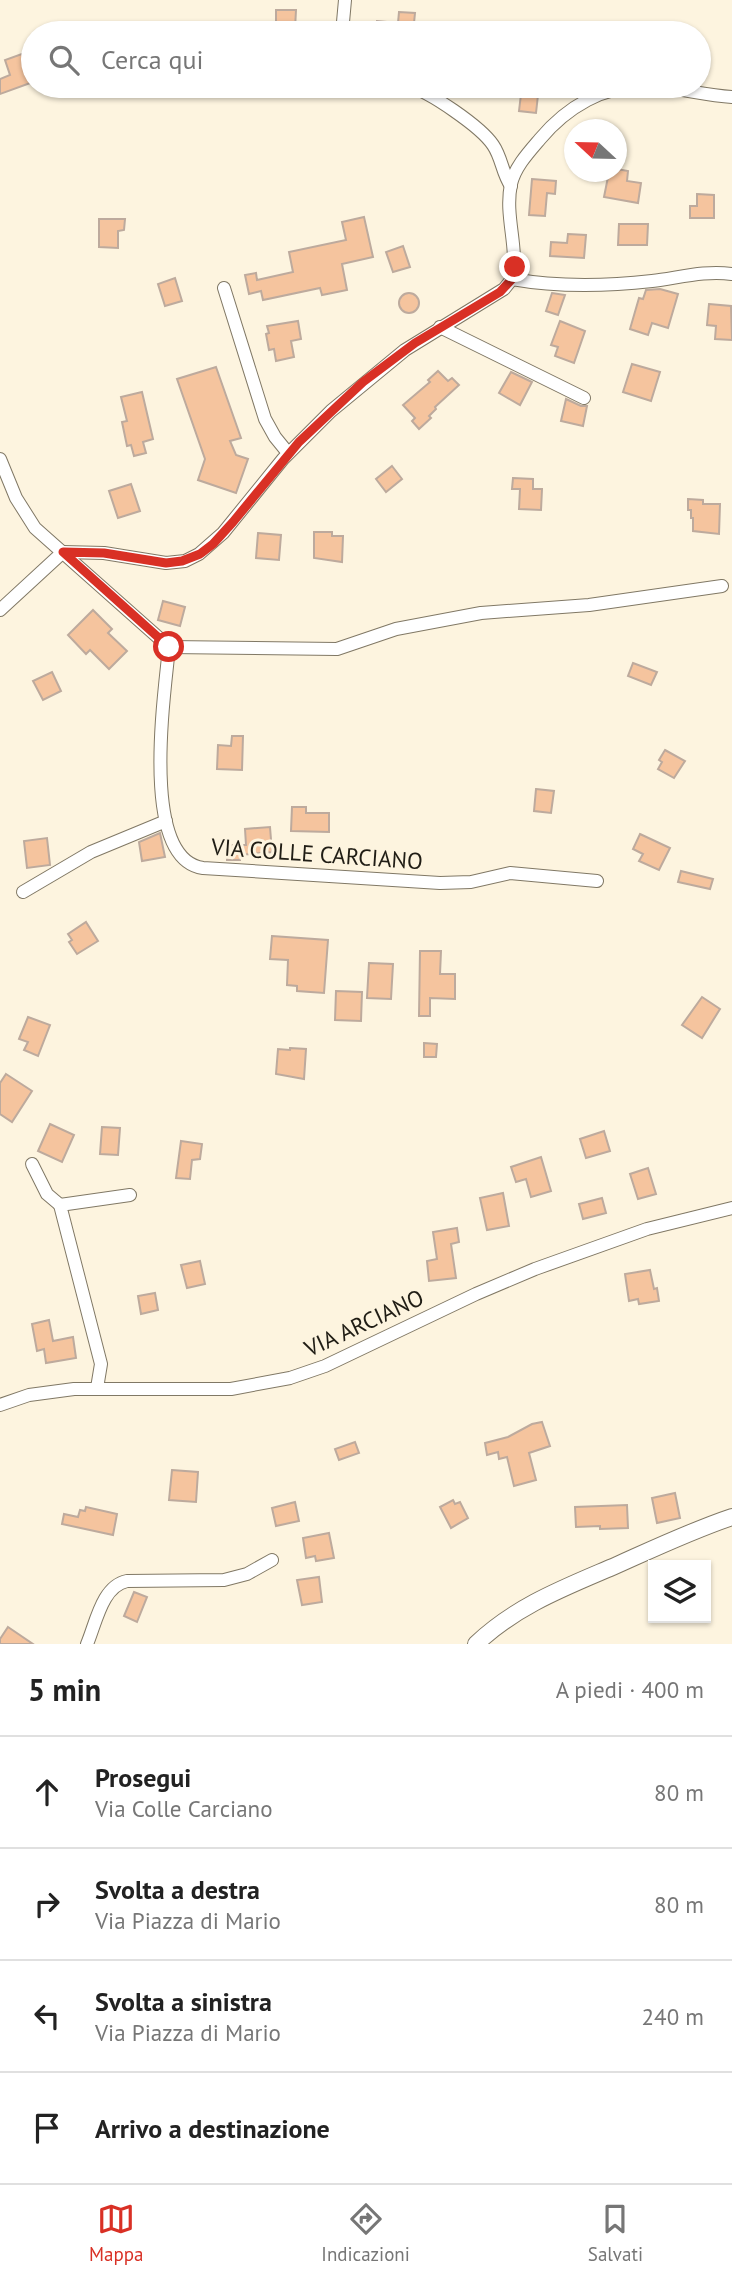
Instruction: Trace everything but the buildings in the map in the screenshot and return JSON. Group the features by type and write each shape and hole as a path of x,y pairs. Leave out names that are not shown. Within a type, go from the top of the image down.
{"street":[{"path":"343,21 345,0"},
{"path":"711,94 732,97"},
{"path":"435,98 487,138 498,153 502,171 511,186"},
{"path":"0,610 63,552 104,553 160,563 189,559 205,550 223,533 288,453 325,416 405,349 492,298 512,279 515,262 509,210 511,186 519,166 548,130 569,111 593,98"},
{"path":"512,279 542,283 612,283 709,273 732,274"},
{"path":"225,288 265,419 288,453"},
{"path":"440,327 584,398"},
{"path":"0,459 29,522 169,647 337,649 396,629 481,613 589,605 723,586"},
{"name":"VIA COLLE CARCIANO","path":"169,647 159,766 161,796 166,821 180,854 187,862 198,867 440,883 463,883 510,873 597,881"},
{"path":"23,892 91,852 166,821"},
{"path":"32,1164 47,1194 60,1205 101,1364 97,1388"},
{"path":"60,1205 130,1195"},
{"name":"VIA ARCIANO","path":"0,1405 34,1394 97,1388 231,1389 290,1378 325,1366 465,1299 544,1266 647,1229 732,1208"},
{"path":"477,1644 503,1621 533,1601 732,1517"},
{"path":"92,1642 110,1591 120,1582 224,1580 247,1574 272,1560"}],"route":[{"path":"169,647 63,552 104,553 140,561 166,563 182,561 200,554 229,527 283,459 325,416 405,349 500,292 512,279 515,267"}]}
